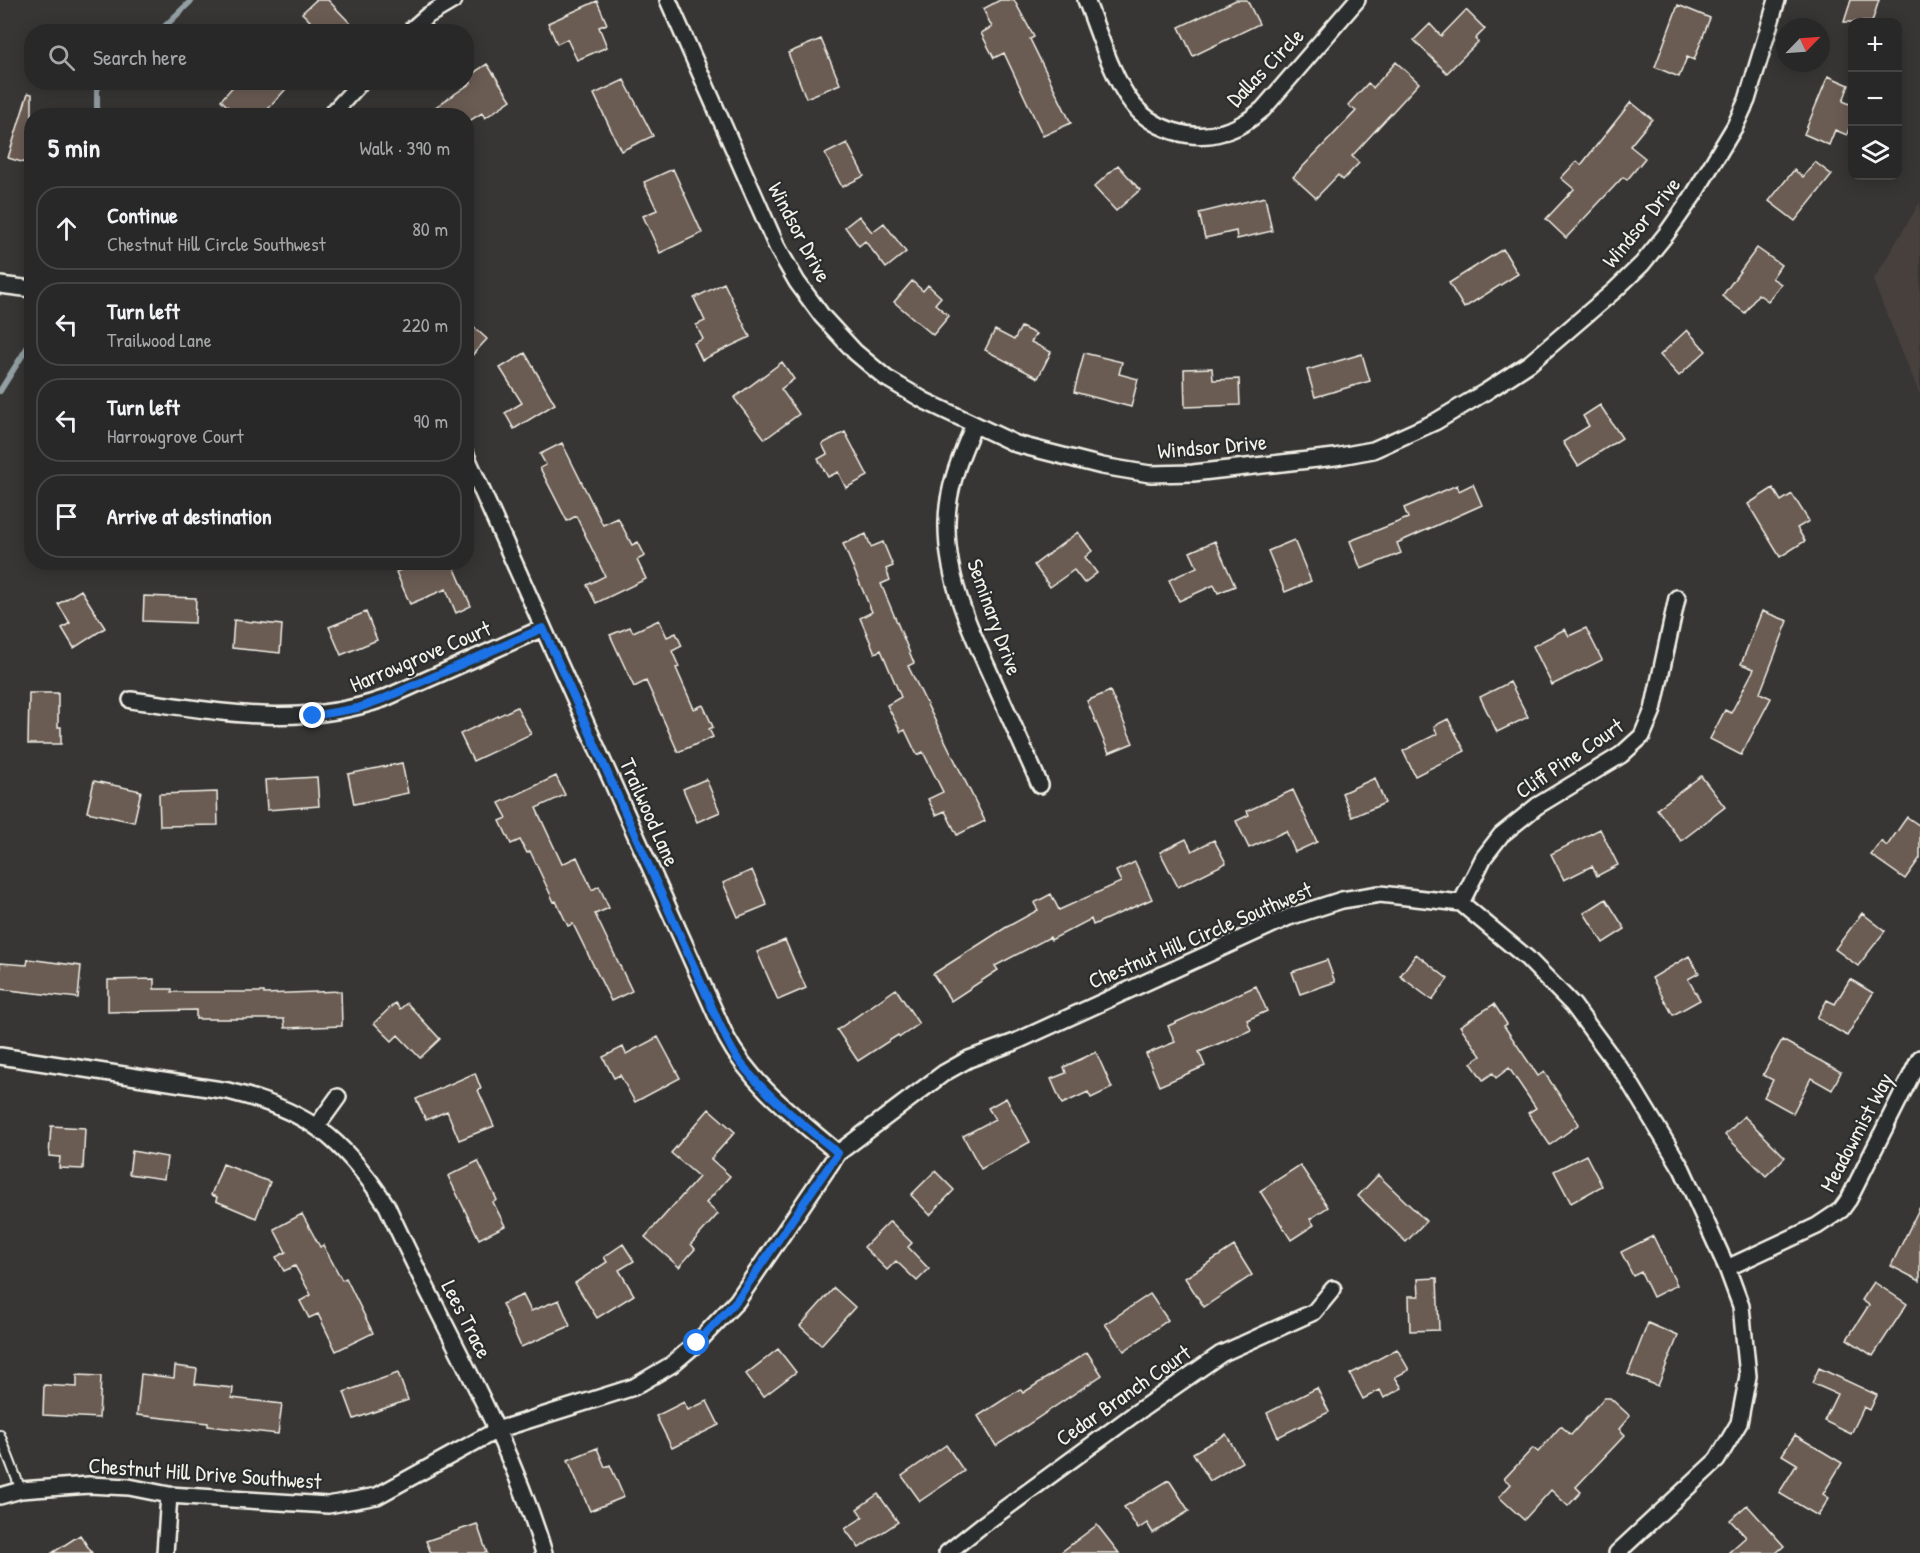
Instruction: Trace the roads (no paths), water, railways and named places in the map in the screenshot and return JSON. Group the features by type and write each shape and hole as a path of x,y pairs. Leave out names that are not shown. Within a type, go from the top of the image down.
{"street":[{"path":"418,24 454,0"},
{"name":"Windsor Drive","path":"668,0 773,238 797,282 822,316 848,345 886,378 925,401 1016,444 1102,466 1150,474 1193,473 1335,457 1373,450 1435,422 1530,363 1615,290 1648,256 1693,195 1735,126 1747,100 1777,0"},
{"name":"Dallas Circle","path":"1086,0 1114,69 1131,102 1143,115 1162,127 1179,133 1196,135 1223,132 1250,120 1263,109 1357,0"},
{"path":"337,108 354,90"},
{"path":"0,285 24,288"},
{"name":"Seminary Drive","path":"974,425 958,463 949,499 946,526 950,562 960,599 975,639 1040,785"},
{"name":"Trailwood Lane","path":"474,473 718,1021 736,1055 747,1070 779,1103 838,1153"},
{"name":"Cliff Pine Court","path":"1461,903 1484,857 1501,835 1537,806 1621,754 1642,736 1653,710 1677,598"},
{"name":"Harrowgrove Court","path":"131,700 262,716 288,717 338,712 383,699 543,628"},
{"name":"Chestnut Hill Circle Southwest","path":"497,1430 634,1387 680,1358 737,1300 838,1153 944,1073 969,1059 1015,1042 1289,917 1342,900 1380,894 1461,903"},
{"path":"1461,903 1527,958 1573,1005 1627,1078 1682,1169 1727,1268 1741,1306 1748,1376 1739,1423 1717,1460 1617,1553"},
{"name":"Lees Trace","path":"0,1056 228,1091 258,1098 287,1110 316,1126 344,1150 367,1174 387,1206 497,1430 526,1498 544,1553"},
{"name":"Meadowmist Way","path":"1727,1268 1817,1226 1840,1210 1849,1199 1920,1058"},
{"path":"316,1126 338,1097"},
{"name":"Cedar Branch Court","path":"947,1553 1133,1415 1221,1354 1314,1312 1333,1289"},
{"name":"Chestnut Hill Drive Southwest","path":"0,1496 21,1490 89,1485 129,1487 169,1495 328,1505 377,1496 497,1430"},
{"path":"165,1553 169,1495"}],"lane":[{"path":"0,1435 21,1490"}],"waterway":[{"path":"167,24 192,0"},
{"path":"97,90 97,108"},
{"path":"0,391 24,353"}]}
